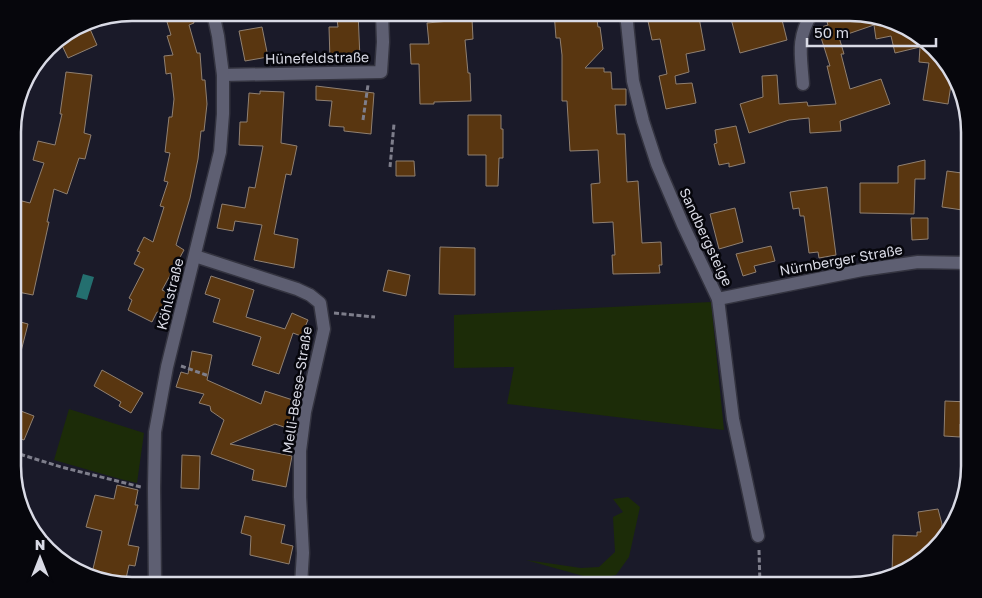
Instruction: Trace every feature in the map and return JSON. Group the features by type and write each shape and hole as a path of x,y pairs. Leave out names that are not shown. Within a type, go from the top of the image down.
{"street":[{"name":"Köhlstraße","path":"155,577 155,432 168,362 220,152 223,114 223,74 214,21"},
{"name":"Hünefeldstraße","path":"223,74 381,72 382,21"},
{"name":"Sandbergsteige","path":"627,21 633,81 643,121 657,164 718,299 733,419 758,536"},
{"path":"803,84 801,40 807,21"},
{"name":"Melli-Beese-Straße","path":"195,256 297,289 310,295 320,303 324,329 305,412 300,450 303,553 301,577"},
{"name":"Nürnberger Straße","path":"718,299 872,268 918,262 961,263"}],"path":[{"path":"363,120 369,72"},
{"path":"390,167 394,124"},
{"path":"321,311 375,317"},
{"path":"168,362 209,376"},
{"path":"21,454 137,487"},
{"path":"758,536 760,577"}],"shaded area":[{"path":"83,274 94,277 87,300 76,297"},
{"path":"711,302 724,430 507,404 514,367 454,368 454,315"},
{"path":"69,409 144,433 137,483 54,460"},
{"path":"628,497 640,507 629,557 616,575 587,577 526,560 581,568 599,567 615,552 613,517 623,512 613,499"}],"building":[{"path":"167,21 193,21 194,23 189,25 197,53 200,53 202,80 205,80 207,104 204,131 201,131 198,159 190,198 176,245 184,250 162,290 170,294 160,313 157,312 152,322 128,310 132,300 129,298 144,269 134,264 140,252 137,251 144,237 153,242 164,207 160,206 168,182 164,181 170,153 165,152 169,117 172,117 174,99 171,73 166,74 164,56 173,55 167,36 171,35"},
{"path":"337,21 358,21 360,59 330,60 329,27 338,27"},
{"path":"472,21 473,39 465,40 468,73 470,73 471,101 420,104 419,64 411,64 410,44 429,44 427,23"},
{"path":"555,21 597,21 598,27 600,27 603,49 585,68 604,68 604,72 611,72 612,89 626,89 626,105 615,105 617,134 625,134 627,182 638,181 642,243 661,242 662,265 659,265 660,273 613,274 612,255 615,255 613,222 593,223 591,184 600,183 598,150 570,151 567,101 562,101 560,38 556,38"},
{"path":"648,21 700,21 705,50 686,54 689,72 675,76 676,84 692,83 696,103 666,109 659,76 667,74 660,39 652,40"},
{"path":"732,21 782,21 787,40 740,53"},
{"path":"827,21 864,22 878,25 905,36 917,44 928,54 946,77 951,87 948,104 923,100 929,63 919,62 920,47 895,53 891,36 876,39 874,25 839,37 844,54 841,54 850,89 881,79 890,104 840,121 841,131 810,133 809,118 789,120 749,133 740,104 763,97 762,76 777,75 779,104 807,102 808,106 836,104 827,66 830,66 818,28 828,25"},
{"path":"262,27 268,57 245,61 239,31"},
{"path":"90,30 97,45 68,58 62,46 77,36"},
{"path":"66,72 92,75 84,133 91,135 85,159 79,158 67,194 54,189 47,222 49,222 33,295 21,293 21,201 30,203 44,163 33,160 38,141 55,145 62,114 60,114"},
{"path":"316,86 374,93 371,134 344,131 344,127 329,126 332,101 316,100"},
{"path":"260,91 284,92 281,143 297,146 291,175 286,174 274,234 298,239 294,268 254,260 262,225 235,221 233,231 217,228 222,204 245,208 249,187 255,188 263,146 239,145 240,122 247,122 249,93 260,94"},
{"path":"468,115 501,115 503,158 499,158 498,186 486,186 486,155 468,155"},
{"path":"736,126 745,163 729,167 729,163 719,165 714,144 717,143 715,130"},
{"path":"925,160 925,179 915,179 914,214 860,213 860,183 898,183 898,166"},
{"path":"396,161 414,161 415,176 396,176"},
{"path":"947,171 961,173 961,210 942,207"},
{"path":"827,187 836,255 819,258 818,252 809,253 804,216 800,216 799,208 793,209 790,192"},
{"path":"735,208 743,242 719,249 710,214"},
{"path":"911,218 928,218 928,239 912,240"},
{"path":"771,246 775,261 754,266 756,272 743,276 736,254"},
{"path":"440,247 475,248 475,295 439,294"},
{"path":"388,270 410,275 406,296 383,291"},
{"path":"211,276 254,290 246,317 285,329 292,313 308,320 301,336 293,333 279,374 252,365 261,337 213,322 220,299 205,294"},
{"path":"21,322 28,324 21,351"},
{"path":"192,351 212,355 207,380 261,404 265,391 299,402 295,423 292,424 290,429 275,424 230,444 292,456 286,487 252,480 254,470 211,454 224,420 211,411 210,406 199,403 204,394 176,387 181,372 188,374"},
{"path":"102,370 143,393 131,413 119,406 121,402 94,386"},
{"path":"945,401 961,402 960,437 944,436"},
{"path":"21,411 34,416 24,440 21,439"},
{"path":"182,455 200,456 199,489 181,488"},
{"path":"117,485 138,490 135,505 138,505 128,545 139,547 135,566 129,565 126,577 93,569 102,531 86,527 95,495 114,499"},
{"path":"938,509 942,527 917,554 892,568 893,535 917,536 917,532 921,532 918,512"},
{"path":"245,516 285,525 281,543 293,546 289,564 250,555 251,536 241,533"}]}
